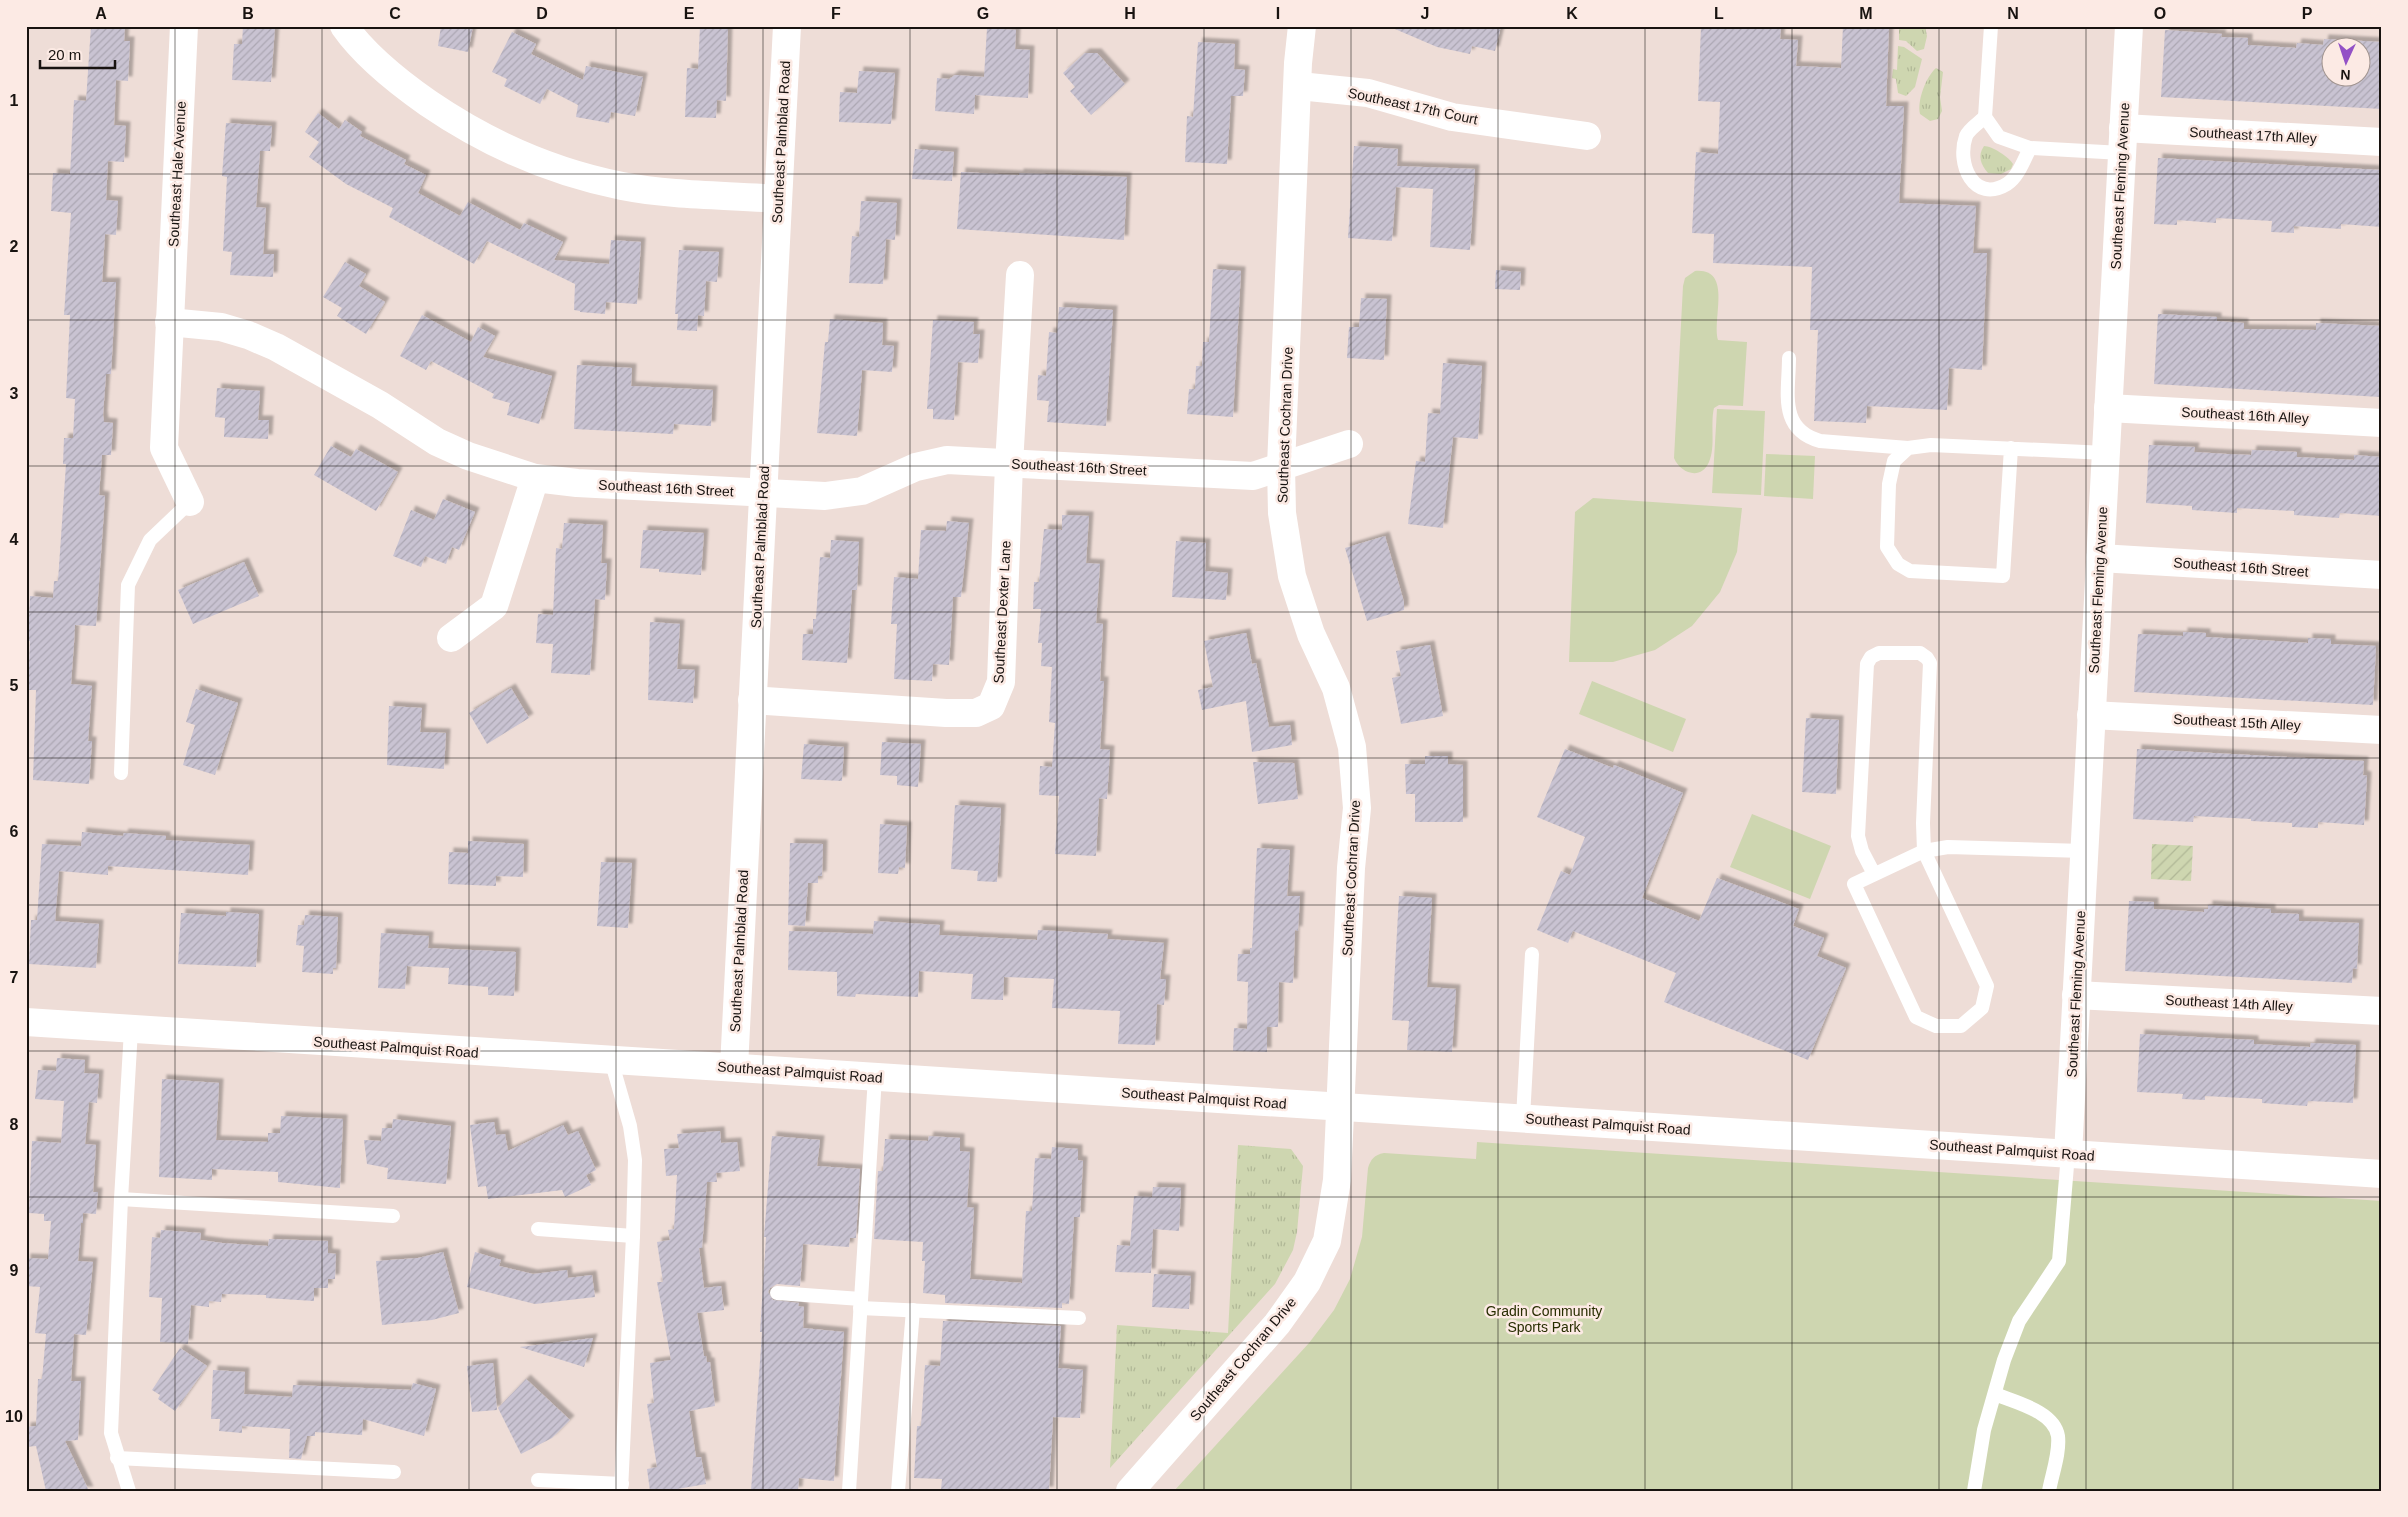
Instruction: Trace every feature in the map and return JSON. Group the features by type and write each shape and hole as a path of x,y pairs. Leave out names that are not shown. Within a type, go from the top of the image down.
{"street":[{"name":"Southeast Hale Avenue","path":"184,26 164,448 190,502"},
{"path":"344,26 353,39 405,87 463,126 525,158 556,170 623,186 656,191 778,199"},
{"name":"Southeast Palmblad Road","path":"734,1067 787,26"},
{"name":"Southeast Cochran Drive","path":"1130,1491 1277,1324 1307,1282 1327,1241 1337,1180 1351,868 1357,808 1352,747 1336,688 1311,634 1292,576 1282,513 1281,466 1299,86 1298,63 1302,26"},
{"name":"Southeast Fleming Avenue","path":"2068,1154 2129,26"},
{"name":"Southeast 17th Court","path":"1299,86 1368,93 1452,117 1587,136"},
{"name":"Southeast 17th Alley","path":"2123,140 2382,142"},
{"name":"Southeast Dexter Lane","path":"752,700 946,713 976,713 991,706 1001,682 1009,464 1020,275"},
{"name":"Southeast 16th Street","path":"169,322 221,327 248,335 276,347 380,405 437,442 468,456 535,478 577,483 825,496 862,491 930,462 947,460 1252,476 1349,444"},
{"name":"Southeast 16th Alley","path":"2108,408 2382,423"},
{"path":"451,638 494,606 535,478"},
{"name":"Southeast 16th Street","path":"2100,558 2382,575"},
{"name":"Southeast 15th Alley","path":"2092,715 2382,730"},
{"name":"Southeast 14th Alley","path":"2076,996 2382,1011"},
{"name":"Southeast Palmquist Road","path":"26,1022 2382,1174"}],"lane":[{"path":"1991,26 1985,117 1999,137 2030,148 2123,140"},
{"path":"1985,117 1966,134 1962,162 1965,171 1975,182 1988,188 1998,188 2008,184 2015,177 2030,148"},
{"path":"1790,358 1789,409 1791,420 1798,431 1808,438 1820,441 1908,448 1931,445 2106,454"},
{"path":"1908,448 1894,462 1890,484 1887,547 1898,564 1910,571 2003,576 2010,448"},
{"path":"121,773 128,585 150,540 190,502"},
{"path":"1874,874 1862,851 1858,836 1867,664 1871,657 1879,653 1920,653 1930,663 1923,823 1924,851 1987,986 1982,1008 1961,1026 1936,1026 1916,1017 1854,884 1924,851 1948,847 2084,851"},
{"path":"1523,1118 1532,954"},
{"path":"129,1491 117,1458 111,1433 121,1199 131,1030"},
{"path":"538,1480 621,1488 634,1236 635,1160 630,1126 611,1060"},
{"path":"849,1491 875,1077"},
{"path":"1974,1491 1984,1430 2019,1321 2059,1261 2068,1154"},
{"path":"121,1199 393,1216"},
{"path":"538,1229 634,1236"},
{"path":"776,1293 913,1310 1079,1318"},
{"path":"898,1491 913,1310"},
{"path":"1994,1394 2029,1408 2052,1422 2058,1435 2058,1446 2049,1491"},
{"path":"117,1458 394,1472"}],"green space":[{"path":"1899,26 1925,26 1927,36 1924,49 1917,51 1906,41 1899,40"},
{"path":"1898,46 1904,47 1922,59 1915,87 1906,96 1898,93 1896,79 1892,78 1893,69 1897,70"},
{"path":"1936,68 1943,72 1940,97 1942,111 1938,119 1930,121 1920,114 1919,108 1926,83"},
{"path":"1984,146 1996,150 2008,158 2013,164 2011,169 2001,174 1988,173 1983,167 1980,157"},
{"path":"1695,271 1707,272 1714,277 1717,286 1718,340 1747,342 1743,406 1719,405 1714,408 1713,443 1709,462 1701,472 1691,473 1681,468 1674,458 1683,286 1685,278"},
{"path":"1717,409 1765,411 1761,495 1712,493"},
{"path":"1766,454 1815,456 1813,499 1764,496"},
{"path":"1593,498 1742,508 1737,552 1720,592 1692,626 1655,650 1613,662 1569,662 1575,512"},
{"path":"1592,681 1686,719 1673,752 1579,714"},
{"path":"1752,814 1831,846 1810,899 1730,867"},
{"path":"2152,844 2193,846 2191,881 2151,879"},
{"name":"Gradin Community Sports Park","path":"1477,1142 2382,1201 2382,1491 1174,1491 1309,1343 1334,1310 1350,1279 1362,1237 1368,1168 1373,1158 1384,1153 1476,1159"},
{"path":"1238,1145 1291,1149 1303,1166 1297,1232 1293,1250 1275,1284 1110,1468 1117,1325 1228,1333"}],"building":[{"path":"91,26 125,26 124,41 130,41 128,81 116,80 114,125 126,126 124,162 108,161 106,200 118,201 116,235 105,234 102,282 116,282 111,374 106,374 103,415 104,422 113,423 111,455 102,455 99,495 105,496 96,626 75,625 71,684 92,686 88,741 92,741 89,784 33,780 36,690 28,690 30,641 28,641 30,596 53,598 54,581 58,581 66,464 63,464 64,438 73,438 75,399 66,398 70,315 64,315 71,213 51,211 53,173 70,174 74,100 86,101"},
{"path":"243,26 275,27 271,82 232,80 234,44 242,44"},
{"path":"441,26 473,26 468,52 438,46"},
{"path":"700,26 728,26 726,101 717,100 716,118 685,117 687,68 698,69"},
{"path":"1388,26 1501,26 1495,51 1472,46 1470,54 1437,47"},
{"path":"1701,26 1781,26 1780,39 1798,40 1796,66 1841,68 1843,26 1889,26 1886,106 1904,106 1899,203 1976,206 1973,253 1987,253 1982,370 1949,368 1947,410 1867,406 1866,423 1814,421 1818,330 1810,330 1812,267 1713,263 1714,234 1692,233 1696,152 1718,154 1720,102 1698,101"},
{"path":"987,28 1016,30 1015,49 1030,50 1028,98 975,95 974,114 935,111 937,78 949,79 955,75 984,77"},
{"path":"2165,30 2222,34 2221,37 2248,38 2248,45 2296,48 2297,43 2320,45 2320,88 2370,88 2370,41 2382,42 2382,109 2161,97"},
{"path":"512,32 536,44 531,54 583,80 586,66 643,77 635,116 611,112 609,123 576,117 578,105 547,89 540,104 504,86 507,79 492,72"},
{"path":"1198,42 1235,44 1234,69 1245,70 1243,96 1231,96 1227,164 1185,162 1187,116 1193,117"},
{"path":"1085,53 1097,53 1125,84 1091,115 1070,91 1075,87 1063,73"},
{"path":"859,71 895,73 891,124 839,122 840,92 857,93"},
{"path":"318,113 339,129 345,120 362,132 360,136 406,160 404,164 426,175 418,193 460,216 468,202 520,230 524,223 563,242 554,260 609,264 611,240 641,242 637,304 606,302 605,314 574,310 575,284 487,241 474,264 389,217 393,208 346,184 309,157 319,142 305,132"},
{"path":"226,123 272,126 270,151 260,151 256,207 266,208 263,254 274,254 273,277 230,275 232,252 223,251 227,177 222,176"},
{"path":"1354,146 1398,149 1397,166 1475,169 1470,250 1430,247 1433,189 1396,187 1392,241 1348,238"},
{"path":"915,149 954,152 952,181 912,179"},
{"path":"2158,158 2381,170 2382,227 2341,224 2341,229 2294,226 2294,233 2271,232 2272,221 2216,218 2216,223 2177,220 2177,225 2154,224"},
{"path":"961,172 1127,177 1124,240 957,229"},
{"path":"861,201 897,203 895,240 886,239 883,284 849,283 852,236 859,237"},
{"path":"679,250 719,252 717,282 706,281 704,316 698,315 697,331 677,330 678,314 675,314"},
{"path":"345,262 366,274 359,286 385,302 366,334 337,316 342,308 323,297"},
{"path":"1213,269 1241,271 1233,417 1187,414 1189,389 1195,389 1196,366 1202,366 1203,342 1209,342"},
{"path":"1496,270 1521,272 1520,290 1495,289"},
{"path":"1361,298 1387,299 1384,360 1347,358 1349,327 1359,327"},
{"path":"1059,307 1113,310 1106,426 1047,422 1049,401 1037,400 1038,375 1046,376 1049,332 1057,333"},
{"path":"2158,314 2217,317 2217,321 2244,323 2244,329 2316,330 2316,323 2382,326 2380,397 2154,384"},
{"path":"422,315 471,342 478,327 495,336 483,357 552,376 539,424 507,415 510,403 492,398 494,394 431,361 426,370 400,356"},
{"path":"830,319 883,323 882,345 894,346 892,372 862,370 857,436 817,433 825,342 828,342"},
{"path":"933,320 974,322 973,334 980,334 978,363 958,362 954,420 933,419 933,409 927,409"},
{"path":"1443,363 1482,366 1478,439 1453,437 1443,528 1408,524 1416,461 1425,462 1428,413 1440,414"},
{"path":"577,365 632,368 631,386 713,390 711,426 674,424 673,434 574,429"},
{"path":"217,388 260,391 258,420 269,420 268,439 224,437 225,418 215,417"},
{"path":"2149,445 2195,447 2194,452 2227,454 2251,455 2252,450 2297,452 2297,457 2354,460 2354,455 2382,457 2382,516 2340,513 2339,518 2294,515 2294,511 2237,508 2237,513 2192,510 2192,506 2146,503"},
{"path":"331,446 351,457 356,449 398,472 376,511 314,475"},
{"path":"443,499 475,512 459,550 452,547 446,564 425,556 421,567 393,556 411,510 434,520"},
{"path":"1062,515 1089,516 1086,563 1100,564 1096,623 1103,624 1100,681 1104,681 1100,749 1110,750 1107,799 1099,798 1096,856 1055,854 1059,796 1039,795 1040,766 1052,767 1055,723 1049,722 1052,667 1041,666 1042,643 1038,643 1041,609 1033,609 1034,582 1039,582 1044,529 1062,530"},
{"path":"947,521 969,523 961,597 953,597 949,665 933,664 932,681 894,679 897,624 891,624 894,577 918,579 921,530 946,531"},
{"path":"564,523 603,525 601,563 607,563 605,600 595,599 590,675 551,673 553,644 536,643 538,614 553,615 556,548 562,549"},
{"path":"643,530 704,533 701,575 659,572 659,569 640,568"},
{"path":"1385,536 1404,602 1404,610 1367,621 1345,548"},
{"path":"831,540 859,542 857,590 852,590 847,663 802,660 803,634 813,634 813,619 816,619 820,557 830,558"},
{"path":"1176,541 1206,543 1205,571 1228,573 1226,600 1172,597"},
{"path":"244,562 259,596 193,624 178,590"},
{"path":"650,622 680,624 677,669 695,670 693,703 648,700"},
{"path":"2183,632 2206,633 2206,637 2308,643 2308,638 2331,639 2331,644 2376,646 2373,705 2134,692 2138,634 2183,636"},
{"path":"1246,633 1252,664 1256,663 1269,727 1290,725 1292,745 1252,752 1246,701 1202,710 1198,690 1213,687 1204,641"},
{"path":"1430,645 1443,716 1401,724 1392,678 1401,676 1396,651"},
{"path":"511,688 529,718 487,744 469,713"},
{"path":"196,689 238,703 215,775 183,765 195,725 186,722"},
{"path":"389,706 422,708 420,732 446,733 444,769 387,765"},
{"path":"1806,718 1839,720 1836,794 1802,792"},
{"path":"882,742 921,744 918,787 897,785 897,776 880,775"},
{"path":"804,744 844,747 842,781 801,779"},
{"path":"1565,749 1613,768 1614,765 1683,793 1642,898 1699,921 1717,878 1799,909 1793,926 1824,938 1817,956 1846,968 1808,1060 1664,1002 1676,973 1573,931 1568,943 1537,930 1561,871 1570,875 1585,837 1537,817"},
{"path":"2137,749 2364,761 2363,775 2367,776 2364,825 2318,822 2318,828 2292,827 2292,823 2194,816 2193,822 2133,819"},
{"path":"1425,756 1448,756 1448,764 1463,765 1463,822 1415,822 1415,794 1406,794 1405,764 1425,764"},
{"path":"1253,762 1294,763 1298,799 1258,804"},
{"path":"955,805 1001,808 997,882 977,881 978,871 951,869"},
{"path":"880,824 907,826 905,868 899,867 898,874 878,873"},
{"path":"82,832 123,836 124,833 166,836 166,840 250,845 248,875 108,866 108,875 59,871 55,921 99,924 96,968 29,964 31,920 37,920 42,844 81,846"},
{"path":"468,841 524,844 523,877 496,876 496,886 448,884 449,852 468,853"},
{"path":"790,843 823,844 822,876 818,876 818,883 808,883 805,926 788,925"},
{"path":"1257,848 1290,850 1287,896 1300,896 1298,931 1295,930 1293,983 1279,982 1278,1027 1267,1027 1267,1052 1233,1051 1234,1028 1247,1029 1248,982 1237,981 1238,954 1250,954 1250,948 1252,948"},
{"path":"601,862 632,863 628,928 597,926"},
{"path":"1399,896 1432,898 1427,987 1456,989 1452,1052 1407,1050 1409,1021 1392,1020"},
{"path":"2129,901 2154,902 2154,909 2204,912 2204,909 2208,909 2208,905 2271,909 2271,913 2299,914 2299,921 2359,923 2357,969 2353,968 2352,983 2125,971"},
{"path":"226,912 259,914 256,967 178,964 181,913 226,916"},
{"path":"305,915 338,917 336,968 333,968 333,974 302,972 304,946 296,945 298,925 304,925"},
{"path":"874,921 940,925 939,935 1037,940 1038,930 1108,934 1107,939 1164,943 1160,979 1166,979 1164,1005 1157,1004 1155,1045 1118,1044 1120,1011 1052,1008 1054,979 1004,977 1003,1000 971,999 973,974 919,971 918,997 856,994 855,997 837,996 837,972 788,970 789,931 873,934"},
{"path":"381,933 429,936 428,948 516,952 514,996 488,995 488,987 448,984 449,968 407,966 405,989 378,988"},
{"path":"2140,1034 2254,1040 2254,1044 2310,1047 2311,1043 2356,1045 2353,1103 2308,1101 2307,1106 2262,1103 2262,1099 2205,1096 2205,1100 2182,1099 2183,1094 2137,1092"},
{"path":"57,1058 85,1060 84,1073 99,1074 97,1103 89,1102 85,1144 96,1145 93,1192 98,1192 96,1214 83,1213 78,1261 93,1262 86,1335 74,1334 71,1381 81,1381 78,1440 65,1441 89,1491 46,1491 36,1446 26,1447 26,1427 36,1426 38,1379 42,1379 46,1334 35,1333 40,1287 26,1286 26,1258 48,1259 51,1221 44,1221 44,1214 29,1213 32,1141 61,1143 64,1101 35,1099 38,1070 56,1071"},
{"path":"162,1079 219,1083 216,1140 268,1142 268,1133 280,1133 281,1116 343,1119 340,1188 278,1182 278,1172 212,1169 212,1180 159,1177"},
{"path":"393,1119 451,1126 446,1184 387,1179 388,1168 367,1164 364,1140 381,1141 382,1128 392,1128"},
{"path":"494,1122 496,1135 505,1134 508,1151 563,1125 568,1135 578,1131 596,1170 586,1175 591,1185 565,1197 562,1190 488,1199 486,1186 478,1187 470,1125"},
{"path":"720,1131 721,1143 737,1142 740,1171 716,1173 717,1182 707,1182 702,1248 699,1248 704,1288 721,1286 724,1310 697,1313 704,1356 706,1356 707,1362 710,1362 715,1406 689,1411 696,1457 701,1457 706,1484 666,1491 650,1491 647,1469 657,1467 647,1404 654,1403 650,1363 671,1360 657,1282 663,1282 657,1242 670,1240 668,1230 674,1229 677,1175 666,1176 664,1149 679,1148 677,1134"},
{"path":"772,1136 820,1140 817,1166 860,1169 856,1238 850,1238 849,1247 803,1244 800,1286 777,1284 770,1288 768,1292 773,1300 799,1303 798,1306 804,1307 803,1328 844,1332 834,1481 799,1478 798,1491 751,1491 762,1332 760,1332 766,1237 764,1237"},
{"path":"929,1136 960,1138 960,1151 970,1152 967,1207 974,1208 970,1279 1022,1283 1026,1211 1032,1211 1035,1158 1051,1159 1052,1147 1078,1149 1078,1160 1083,1161 1080,1217 1074,1217 1069,1304 1062,1303 1062,1308 945,1303 945,1295 923,1293 925,1261 922,1261 923,1242 874,1239 878,1171 883,1171 885,1139 928,1141"},
{"path":"1153,1187 1181,1188 1179,1231 1153,1229 1151,1273 1115,1272 1117,1245 1130,1246 1134,1196 1152,1197"},
{"path":"161,1230 201,1233 200,1240 222,1243 268,1246 269,1239 328,1241 328,1253 336,1254 335,1279 328,1279 328,1288 314,1288 314,1301 266,1298 266,1295 222,1294 221,1302 209,1301 209,1307 191,1305 188,1344 160,1342 162,1298 149,1297 152,1237 160,1238"},
{"path":"443,1252 459,1313 432,1320 382,1325 376,1261 418,1258"},
{"path":"475,1252 501,1260 499,1266 533,1274 567,1270 568,1278 592,1275 595,1297 535,1304 467,1287"},
{"path":"1154,1274 1191,1276 1189,1309 1152,1307"},
{"path":"943,1321 1061,1326 1058,1368 1083,1370 1080,1418 1053,1417 1049,1491 941,1490 942,1479 914,1478 917,1426 921,1426 925,1365 940,1366"},
{"path":"593,1338 584,1367 520,1347"},
{"path":"180,1348 207,1366 175,1411 158,1399 160,1395 152,1390"},
{"path":"493,1363 497,1410 472,1412 467,1366"},
{"path":"213,1370 245,1372 244,1394 292,1397 293,1385 411,1390 413,1383 436,1389 424,1436 363,1419 362,1435 315,1432 315,1436 307,1436 301,1459 289,1458 290,1429 242,1426 242,1433 219,1431 220,1419 211,1419"},
{"path":"526,1379 570,1420 552,1438 521,1454 498,1408"}]}
